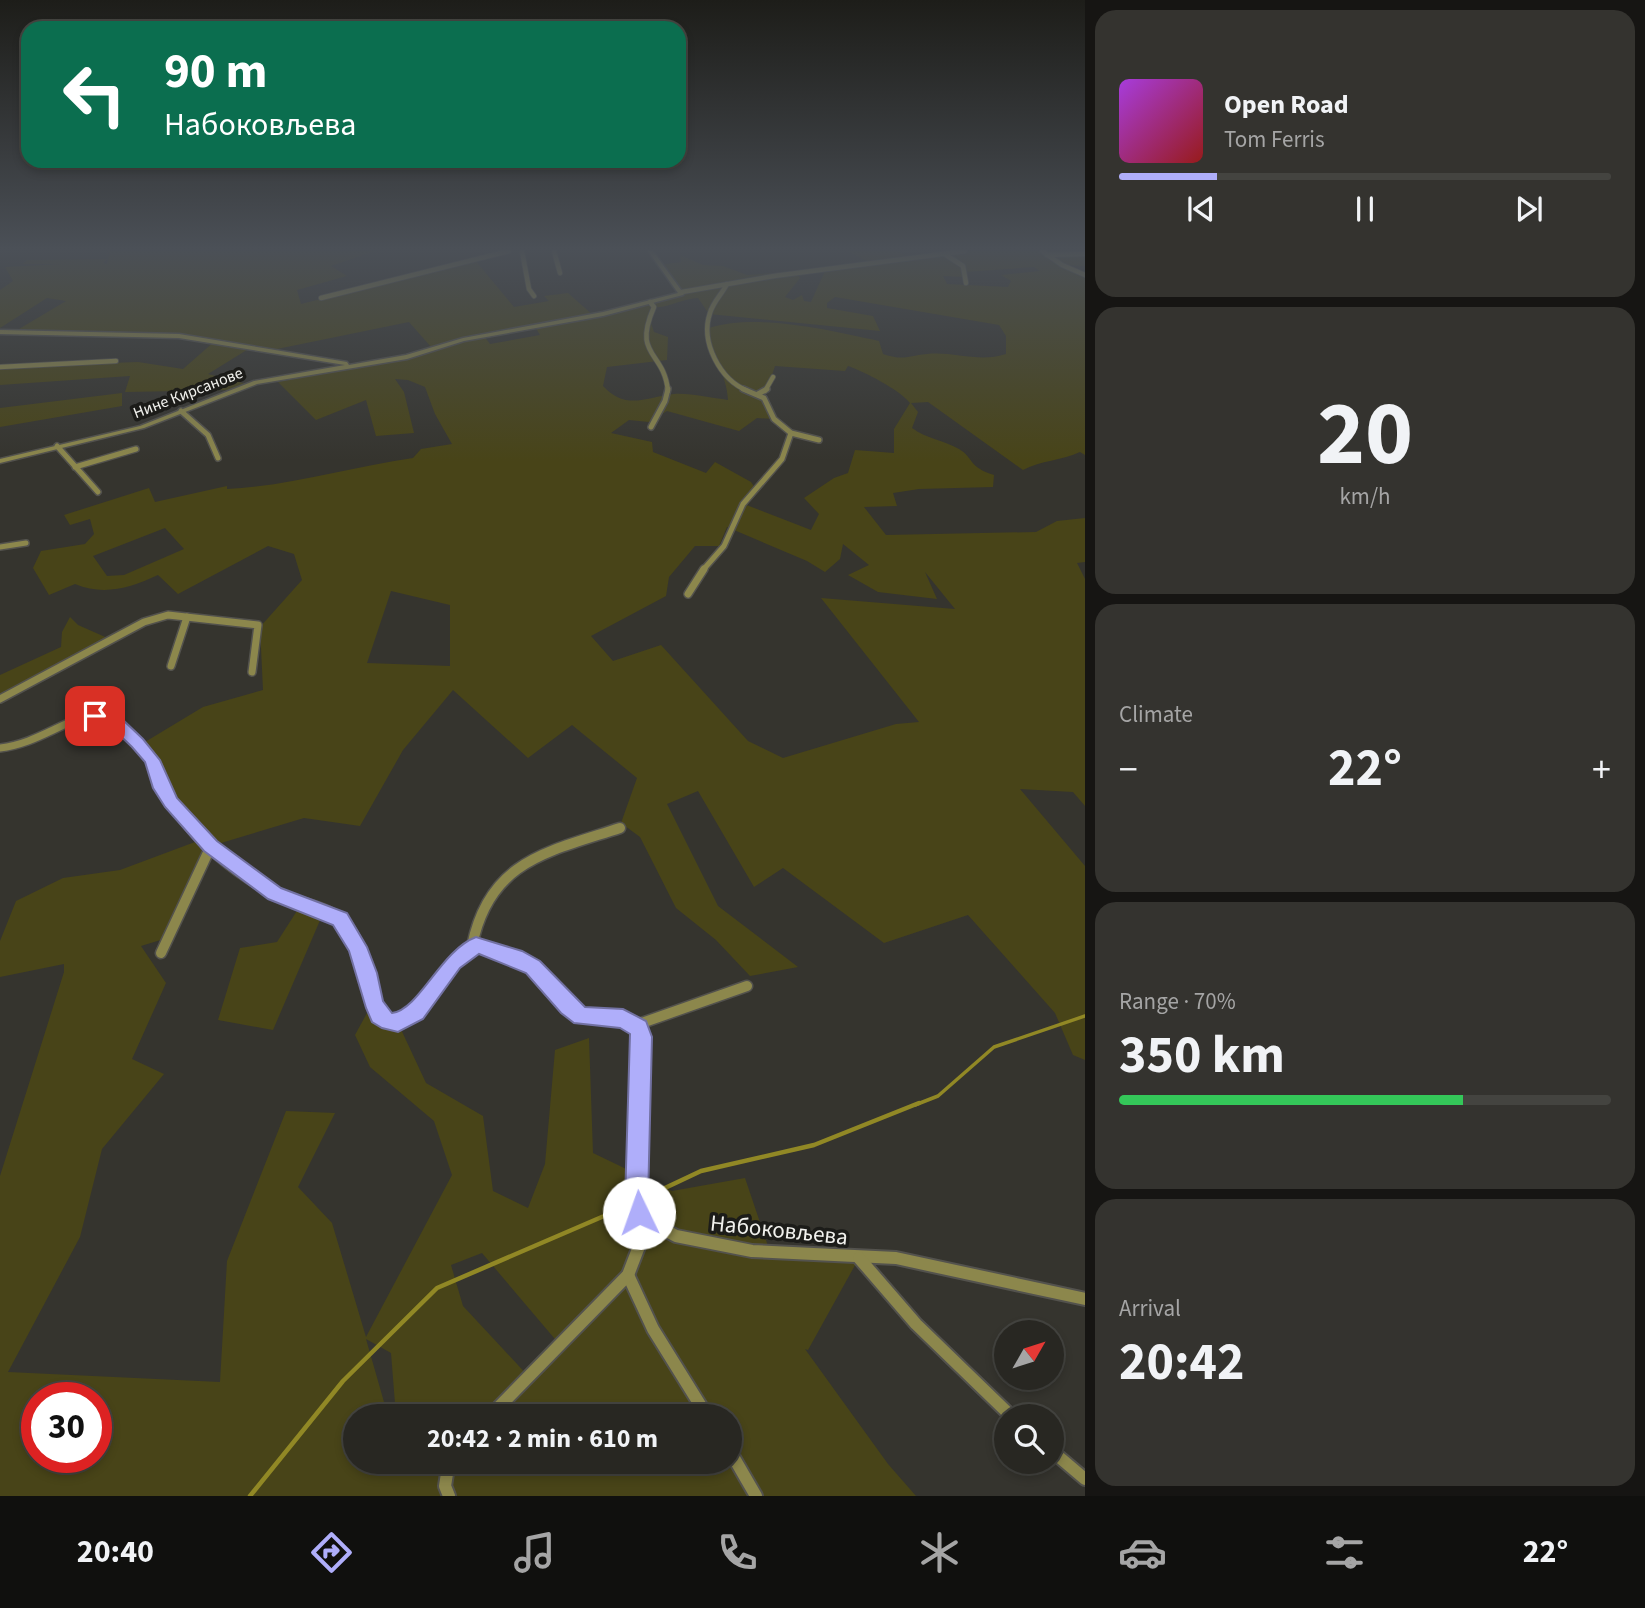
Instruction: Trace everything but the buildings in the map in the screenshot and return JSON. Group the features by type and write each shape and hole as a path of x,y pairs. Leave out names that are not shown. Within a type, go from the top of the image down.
{"street":[{"name":"Нине Кирсанове","path":"0,461 137,428 256,383 407,357 445,344 563,321"},
{"path":"648,321 644,331 644,342 651,359 663,372 668,394 651,428"},
{"path":"709,321 709,338 728,380 758,394 772,406 774,419 791,433 819,440"},
{"path":"0,332 179,336 361,365"},
{"path":"0,367 116,361"},
{"path":"758,394 768,390 773,377"},
{"path":"181,411 208,435 218,458"},
{"path":"688,594 708,562 724,546 743,504 782,459 791,433"},
{"path":"57,446 99,492"},
{"path":"75,467 136,449"},
{"path":"0,547 26,544"},
{"path":"0,699 144,622 168,615 258,625 252,672"},
{"path":"171,666 187,617"},
{"path":"0,748 21,746 81,719 95,716 109,719 123,728 152,760 162,788 171,802 211,846 275,893 340,919 358,947 376,1009 389,1022 398,1023 416,1013 453,962 472,946 479,913 487,896 501,880 518,867 553,849 620,828"},
{"path":"161,953 211,846"},
{"path":"472,946 515,957 533,967 568,1007 581,1016 623,1018 636,1025 641,1037 637,1201 639,1213 648,1223 628,1275 530,1378 500,1404"},
{"path":"636,1025 747,986"},
{"name":"Набоковљева","path":"648,1223 667,1234 742,1250 896,1258 1085,1299"},
{"path":"859,1258 916,1324 999,1404"},
{"path":"628,1275 653,1329 700,1404"},
{"path":"1064,1461 1085,1479"},
{"path":"742,1472 756,1496"},
{"path":"447,1474 445,1486 449,1496"}],"shaded area":[{"path":"0,321 11,321 0,328"},
{"path":"33,321 650,321 654,332 668,337 667,360 607,367 603,386 612,394 628,400 681,394 728,400 709,328 749,322 794,325 879,341 883,354 896,357 937,354 986,357 1006,354 1006,336 999,325 974,321 1085,321 1085,455 1080,452 1023,470 928,402 911,403 918,412 912,428 964,452 975,466 994,475 993,487 919,489 893,493 897,506 864,507 886,535 1036,532 1057,521 1085,518 1085,562 1077,563 1085,579 1085,806 1073,792 1020,789 1085,866 1085,1060 1073,1055 1055,1013 968,915 884,943 783,868 754,887 698,791 667,804 718,906 798,967 750,976 716,940 676,908 640,837 621,823 637,778 572,725 528,758 453,690 403,750 360,826 304,818 211,846 167,938 141,946 166,983 132,1059 164,1074 102,1149 80,1237 8,1372 220,1382 227,1261 286,1111 335,1113 298,1187 332,1223 366,1337 452,1175 434,1121 370,1067 355,1035 373,1002 379,1015 398,1023 426,1083 483,1116 493,1191 528,1208 545,1164 555,1050 589,1038 593,1153 672,1191 745,1178 770,1252 859,1258 808,1350 805,1349 888,1464 916,1496 0,1496 0,1176 64,972 64,964 0,977 0,941 16,901 63,878 120,870 203,839 184,820 140,745 203,707 263,690 260,627 302,580 294,554 268,546 178,594 158,575 117,589 86,588 75,584 49,595 33,568 41,551 85,544 94,534 90,519 70,525 64,515 149,488 155,502 227,486 227,489 274,484 413,458 421,449 452,444 435,414 425,387 408,380 395,379 404,392 414,433 376,436 366,400 316,420 278,382 407,357 432,348 409,322 277,349 250,348 208,374 247,384 234,390 125,392 130,376 0,385 0,367 138,362 183,369 215,341 195,337 14,332","holes":["534,325 540,335 490,344 484,336","775,366 845,371 848,366 882,382 910,403 894,429 894,453 855,450 848,473 834,478 804,498 819,514 811,530 744,504 755,488 751,482 715,462 706,473 653,452 652,442 611,433 629,420 649,422 667,411 739,431 757,418 774,419 772,406 759,394 767,390","727,527 807,561 825,572 840,559 843,544 869,565 848,575 878,592 937,599 925,572 955,609 821,598 919,722 896,724 783,758 748,741 661,645 613,661 591,636 666,596 669,577 695,546 719,546","165,528 184,549 124,575 107,576 93,556","391,591 450,605 450,666 367,663","482,1253 560,1345 530,1378 463,1306 451,1265"]},
{"path":"778,321 875,321 880,331"},
{"path":"122,393 122,406 0,427 0,408"},
{"path":"70,617 78,625 112,640 0,699 0,675 61,647 62,632"},
{"path":"302,903 324,911 273,1030 218,1020 240,948 277,942"}],"waterway":[{"path":"915,1105 938,1096 994,1047 1085,1016"},
{"path":"648,1196 701,1171 814,1145 919,1103"},
{"path":"250,1496 343,1381 437,1288 625,1207"}],"route":[{"path":"95,716 117,723 138,743 152,760 162,788 171,802 184,820 211,846 259,884 340,919 358,947 379,1015 389,1022 398,1023 416,1013 453,962 468,948 476,945 526,962 546,979 575,1013 588,1018 623,1018 639,1028 639,1213"}]}
